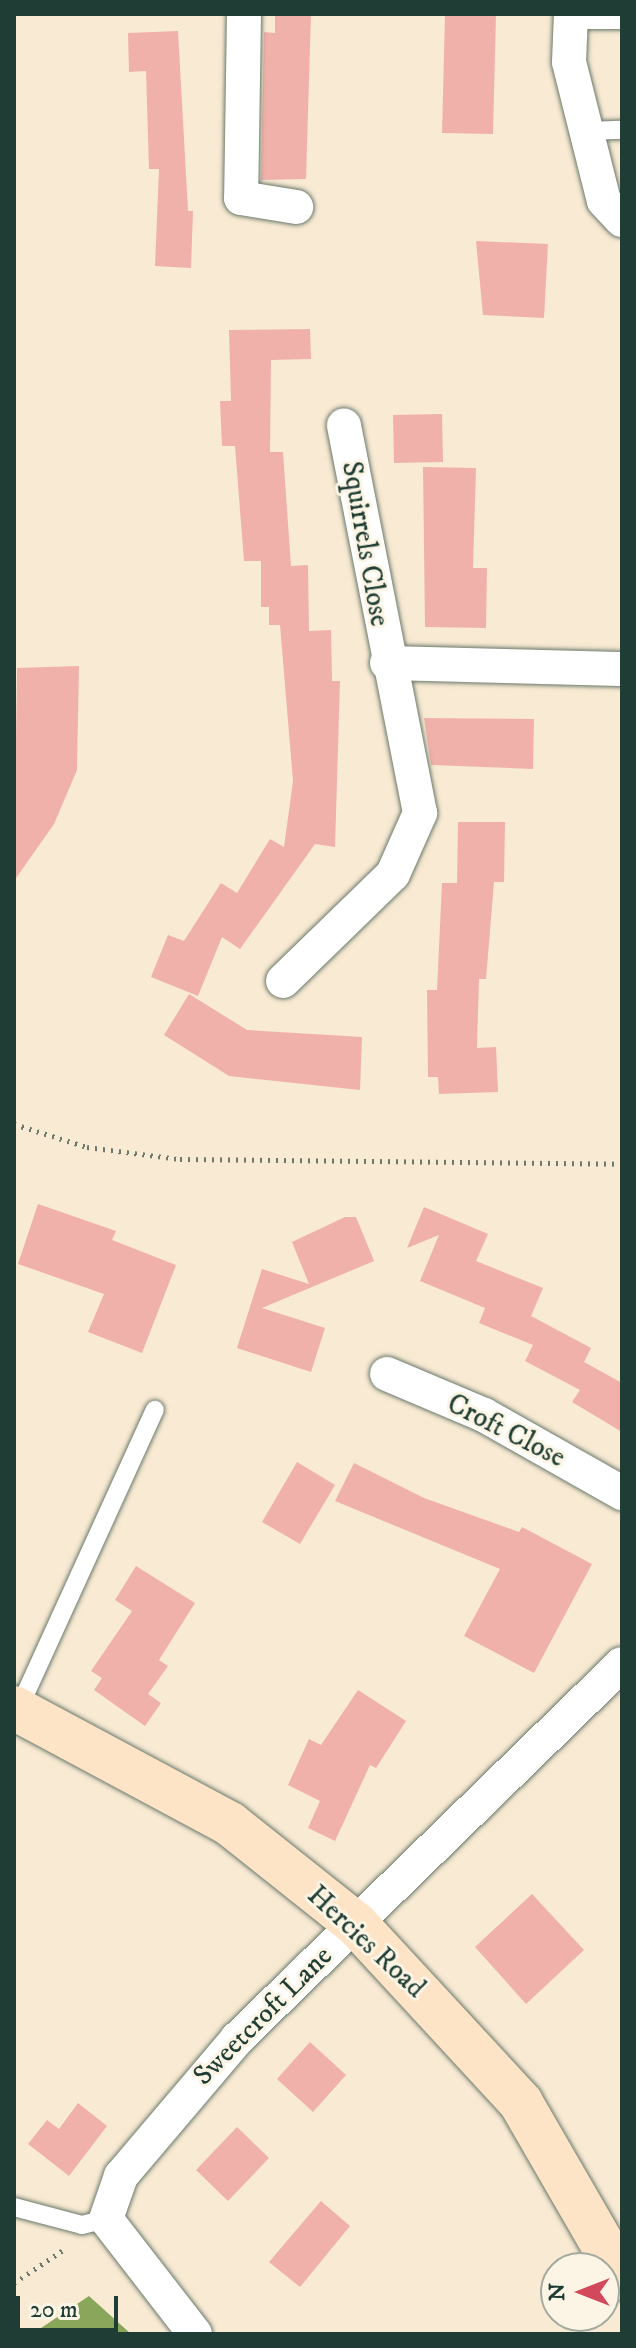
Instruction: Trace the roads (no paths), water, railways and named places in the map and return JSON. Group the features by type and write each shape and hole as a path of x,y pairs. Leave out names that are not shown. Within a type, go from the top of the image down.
{"street":[{"path":"244,14 241,198 296,207"},
{"path":"571,17 569,62 586,131 604,201 622,220"},
{"name":"Squirrels Close","path":"283,981 393,874 420,813 387,663 344,425"},
{"name":"Squirrels Close","path":"387,663 622,669"},
{"name":"Croft Close","path":"387,1374 484,1415 622,1493"},
{"name":"Sweetcroft Lane","path":"106,2219 121,2176 161,2121 622,1664"},
{"name":"Hercies Road","path":"16,1709 230,1824 357,1925 521,2103 622,2278"},
{"path":"106,2219 195,2334"}],"lane":[{"path":"571,17 622,20"},
{"path":"586,131 622,130"},
{"path":"16,1709 155,1410"},
{"path":"14,2207 82,2225 106,2219"}]}
